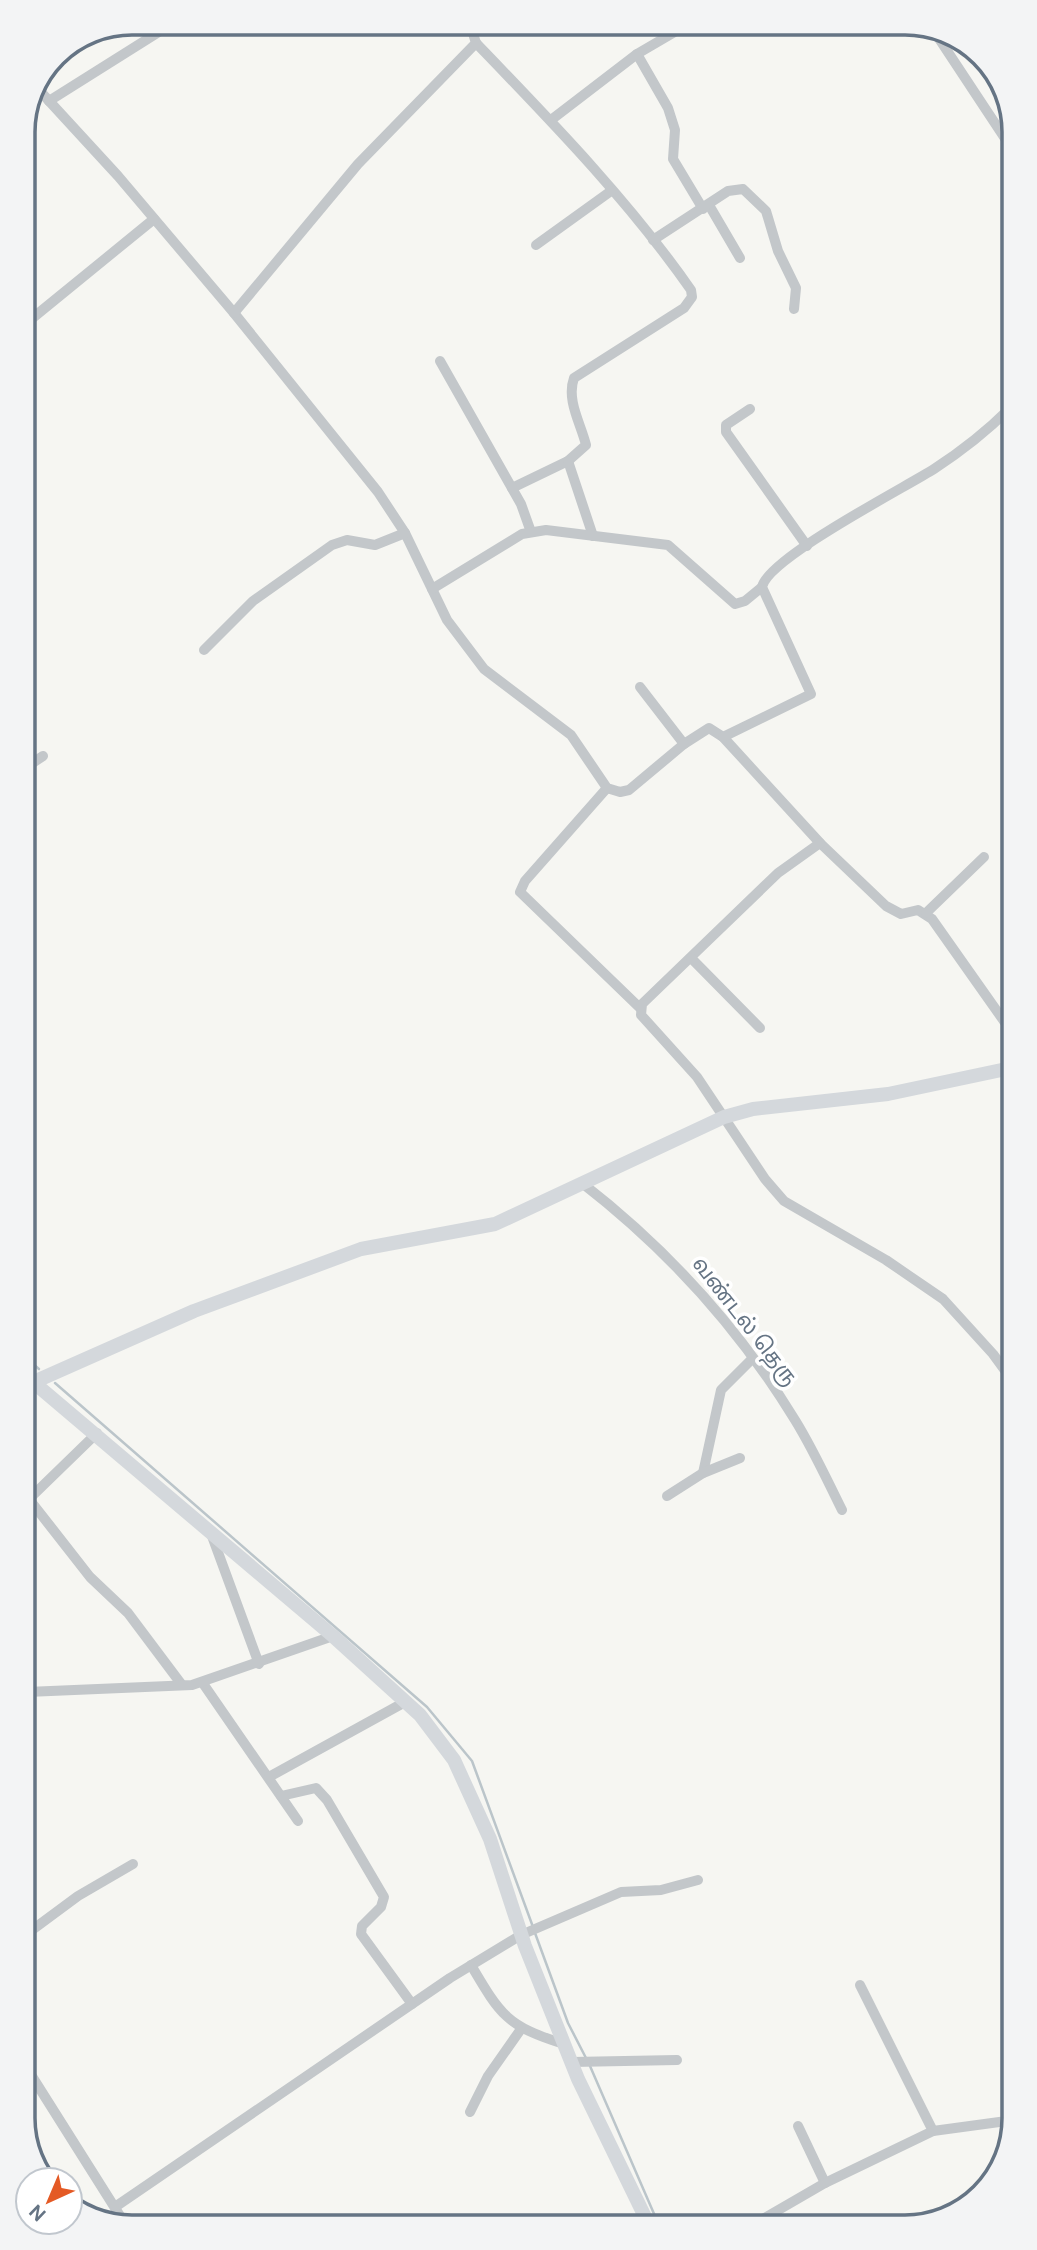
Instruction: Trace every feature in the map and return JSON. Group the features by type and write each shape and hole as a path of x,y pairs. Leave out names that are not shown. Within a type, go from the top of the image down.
{"street":[{"path":"48,100 154,35"},
{"path":"474,35 476,43 551,120 653,240 688,285 692,297 684,308 574,378 571,384 577,422 586,445 568,461 512,488"},
{"path":"551,120 637,54 669,35"},
{"path":"941,42 1002,133"},
{"path":"234,313 358,164 476,43"},
{"path":"637,54 668,107 675,130 673,159 740,258"},
{"path":"43,94 155,219 379,492 405,533 447,620 484,669 571,735 607,788 620,792 629,790 684,744 709,728 723,737 820,843 892,911 901,914 918,910 926,913 1002,1019"},
{"path":"653,240 738,188 761,204 770,221 778,251 796,288 794,309"},
{"path":"536,245 611,191"},
{"path":"35,316 155,219"},
{"path":"440,361 512,488 531,532"},
{"path":"750,409 726,425 726,432 807,546"},
{"path":"432,589 531,532 545,530 658,542 674,547 735,604 745,601 762,587 770,573 807,546 933,469 1002,415"},
{"path":"568,461 593,536"},
{"path":"204,650 253,601 332,545 347,540 375,545 405,533"},
{"path":"723,737 811,694 762,587"},
{"path":"640,687 684,744"},
{"path":"35,761 43,756"},
{"path":"607,788 525,881 520,892 640,1008 642,1017 697,1077 765,1179 784,1201 886,1260 943,1299 1002,1366"},
{"path":"640,1008 778,873 820,843"},
{"path":"926,913 984,857"},
{"path":"691,958 760,1028"},
{"path":"35,1379 194,1311 361,1249 495,1224 724,1117 753,1109 888,1094 1002,1070"},
{"name":"வண்டல் தெரு","path":"582,1183 673,1261 703,1293 797,1423 842,1510"},
{"path":"703,1473 721,1390 752,1359"},
{"path":"35,1386 97,1433 333,1636 420,1715 454,1760 528,1932 564,2044 644,2215"},
{"path":"35,1493 97,1433"},
{"path":"667,1496 703,1473 740,1458"},
{"path":"35,1509 90,1577 128,1613 183,1685"},
{"path":"211,1532 259,1664"},
{"path":"35,1692 202,1682 333,1636"},
{"path":"202,1682 298,1821"},
{"path":"269,1777 405,1702"},
{"path":"281,1796 316,1788 327,1800 384,1897 385,1902 362,1926 361,1934 412,2004"},
{"path":"35,1928 78,1896 133,1864"},
{"path":"115,2207 412,2004 528,1932 621,1892 661,1890 698,1880"},
{"path":"471,1965 493,2003 521,2029 564,2044"},
{"path":"860,1985 933,2131"},
{"path":"470,2112 488,2076 521,2029"},
{"path":"574,2062 591,2059 677,2060"},
{"path":"35,2081 119,2214"},
{"path":"770,2215 825,2183 933,2131 1002,2122"},
{"path":"798,2126 825,2183"}],"waterway":[{"path":"35,1366 39,1369"},
{"path":"55,1383 427,1707 472,1761 533,1927"},
{"path":"535,1933 568,2023 587,2060"},
{"path":"590,2066 655,2215"}]}
